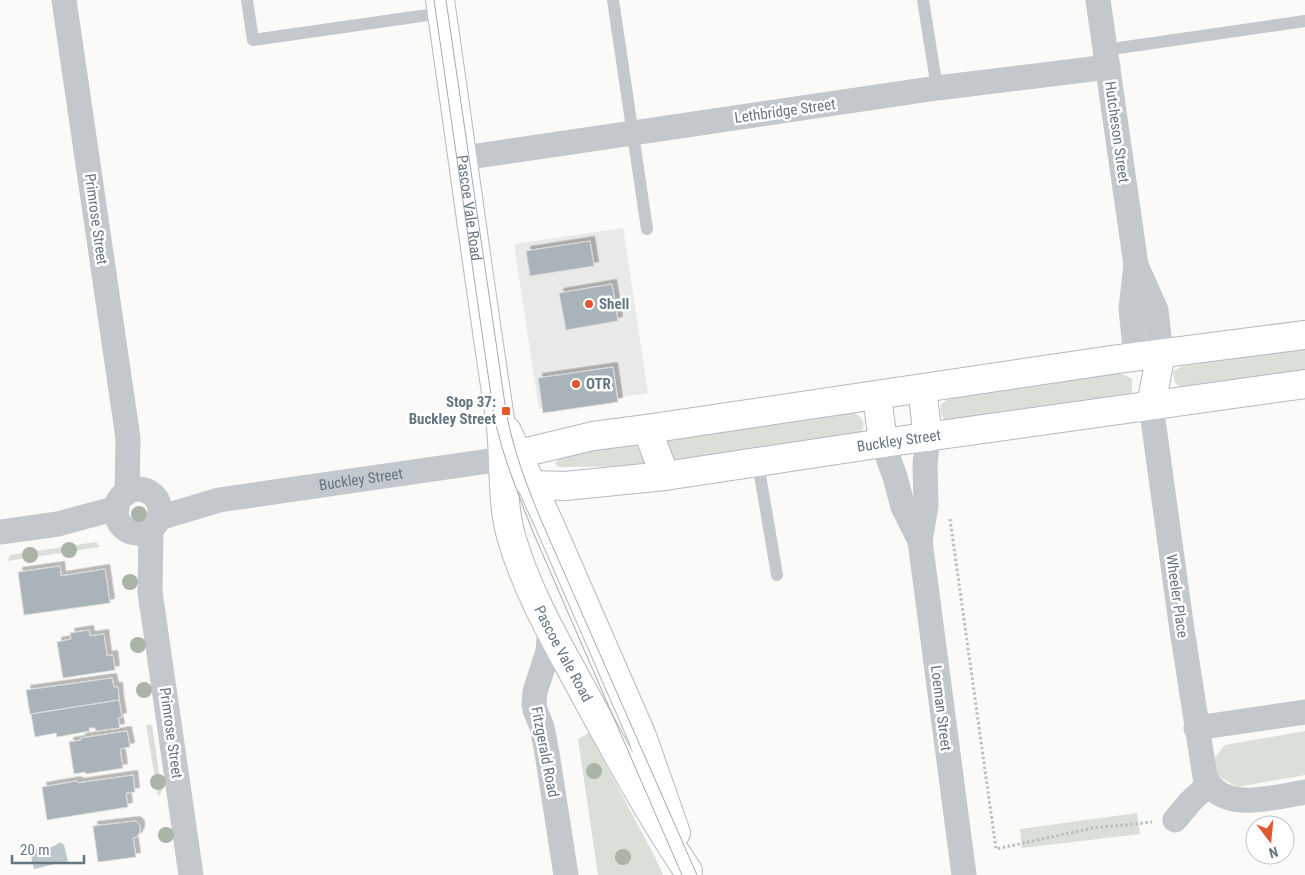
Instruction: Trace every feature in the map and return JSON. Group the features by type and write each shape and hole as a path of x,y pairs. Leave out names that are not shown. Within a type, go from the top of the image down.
{"main road":[{"name":"Pascoe Vale Road","path":"441,7 489,350 500,415 510,457 506,510 510,534 530,589 550,629 628,774 689,873"},
{"name":"Buckley Street","path":"1305,335 1149,355 593,436 510,457 506,466 515,478 523,483 532,485 565,486 665,476 883,443 1305,384"},
{"path":"1149,355 1151,405"},
{"path":"922,389 928,437"},
{"path":"876,396 883,443"},
{"path":"647,429 665,476"},
{"name":"Pascoe Vale Road","path":"532,485 642,736 689,873"}],"street":[{"name":"Primrose Street","path":"64,0 191,875"},
{"name":"Hutcheson Street","path":"1098,0 1136,265 1131,309 1149,355"},
{"name":"Lethbridge Street","path":"463,158 936,88 1106,58"},
{"name":"Wheeler Place","path":"1151,405 1196,728 1208,785"},
{"name":"Loeman Street","path":"928,437 924,464 926,506 920,541 964,875"},
{"name":"Loeman Street","path":"883,443 903,507 920,541"},
{"name":"Buckley Street","path":"0,532 510,457"},
{"name":"Fitzgerald Road","path":"550,629 548,651 535,692 535,710 542,727 547,753 566,875"},
{"path":"1196,728 1305,712"},
{"path":"1175,820 1208,785 1217,793 1245,802 1305,792"}],"lane":[{"path":"247,0 253,40 441,7"},
{"path":"613,0 647,229"},
{"path":"923,0 936,88"},
{"path":"1106,58 1305,21"},
{"path":"758,463 777,575"}],"path":[{"path":"949,510 996,849 1093,828 1175,820"}],"shaded area":[{"path":"623,228 648,393 539,409 514,244"},
{"path":"1305,348 1305,374 1186,391 1175,383 1173,372 1182,366"},
{"path":"1121,373 1132,379 1132,392 1125,400 947,422 941,412 941,404 950,398"},
{"path":"849,412 859,416 863,424 861,432 853,437 674,460 667,442 670,438"},
{"path":"638,442 647,466 560,467 555,463 561,458 581,451"},
{"path":"96,542 100,547 8,561 10,555"},
{"path":"146,724 152,725 162,792 158,796"},
{"path":"1305,731 1305,775 1237,787 1217,775 1213,760 1225,745"},
{"path":"589,733 663,875 598,875 578,739"},
{"path":"1137,813 1140,834 1022,848 1020,829"},
{"path":"60,842 64,845 68,861 34,869 29,848 46,849"}],"building":[{"path":"590,241 594,266 530,276 526,251"},
{"path":"612,284 618,321 566,330 559,293"},
{"path":"613,367 618,402 543,413 538,378"},
{"path":"60,566 61,576 105,569 110,603 24,615 18,572"},
{"path":"89,630 90,636 104,634 107,656 113,655 115,670 63,678 57,642 71,639 70,633"},
{"path":"112,678 114,687 118,687 119,700 30,714 26,690"},
{"path":"119,700 122,717 118,718 120,728 96,731 95,728 89,728 90,731 57,737 56,733 35,737 31,714"},
{"path":"127,731 130,747 120,749 123,768 74,774 69,742 81,740 81,738"},
{"path":"133,775 135,792 126,793 128,807 47,820 42,787"},
{"path":"136,821 140,825 140,831 137,837 133,838 136,857 98,862 93,826"}],"tram line":[{"path":"434,0 494,416 502,446 533,532 682,875"},
{"path":"446,0 506,411 516,453 541,520 697,875"}],"place":[{"name":"Shell","path":"589,304"},
{"name":"OTR","path":"576,384"},
{"name":"Stop 37: Buckley Street","path":"506,411"}]}
